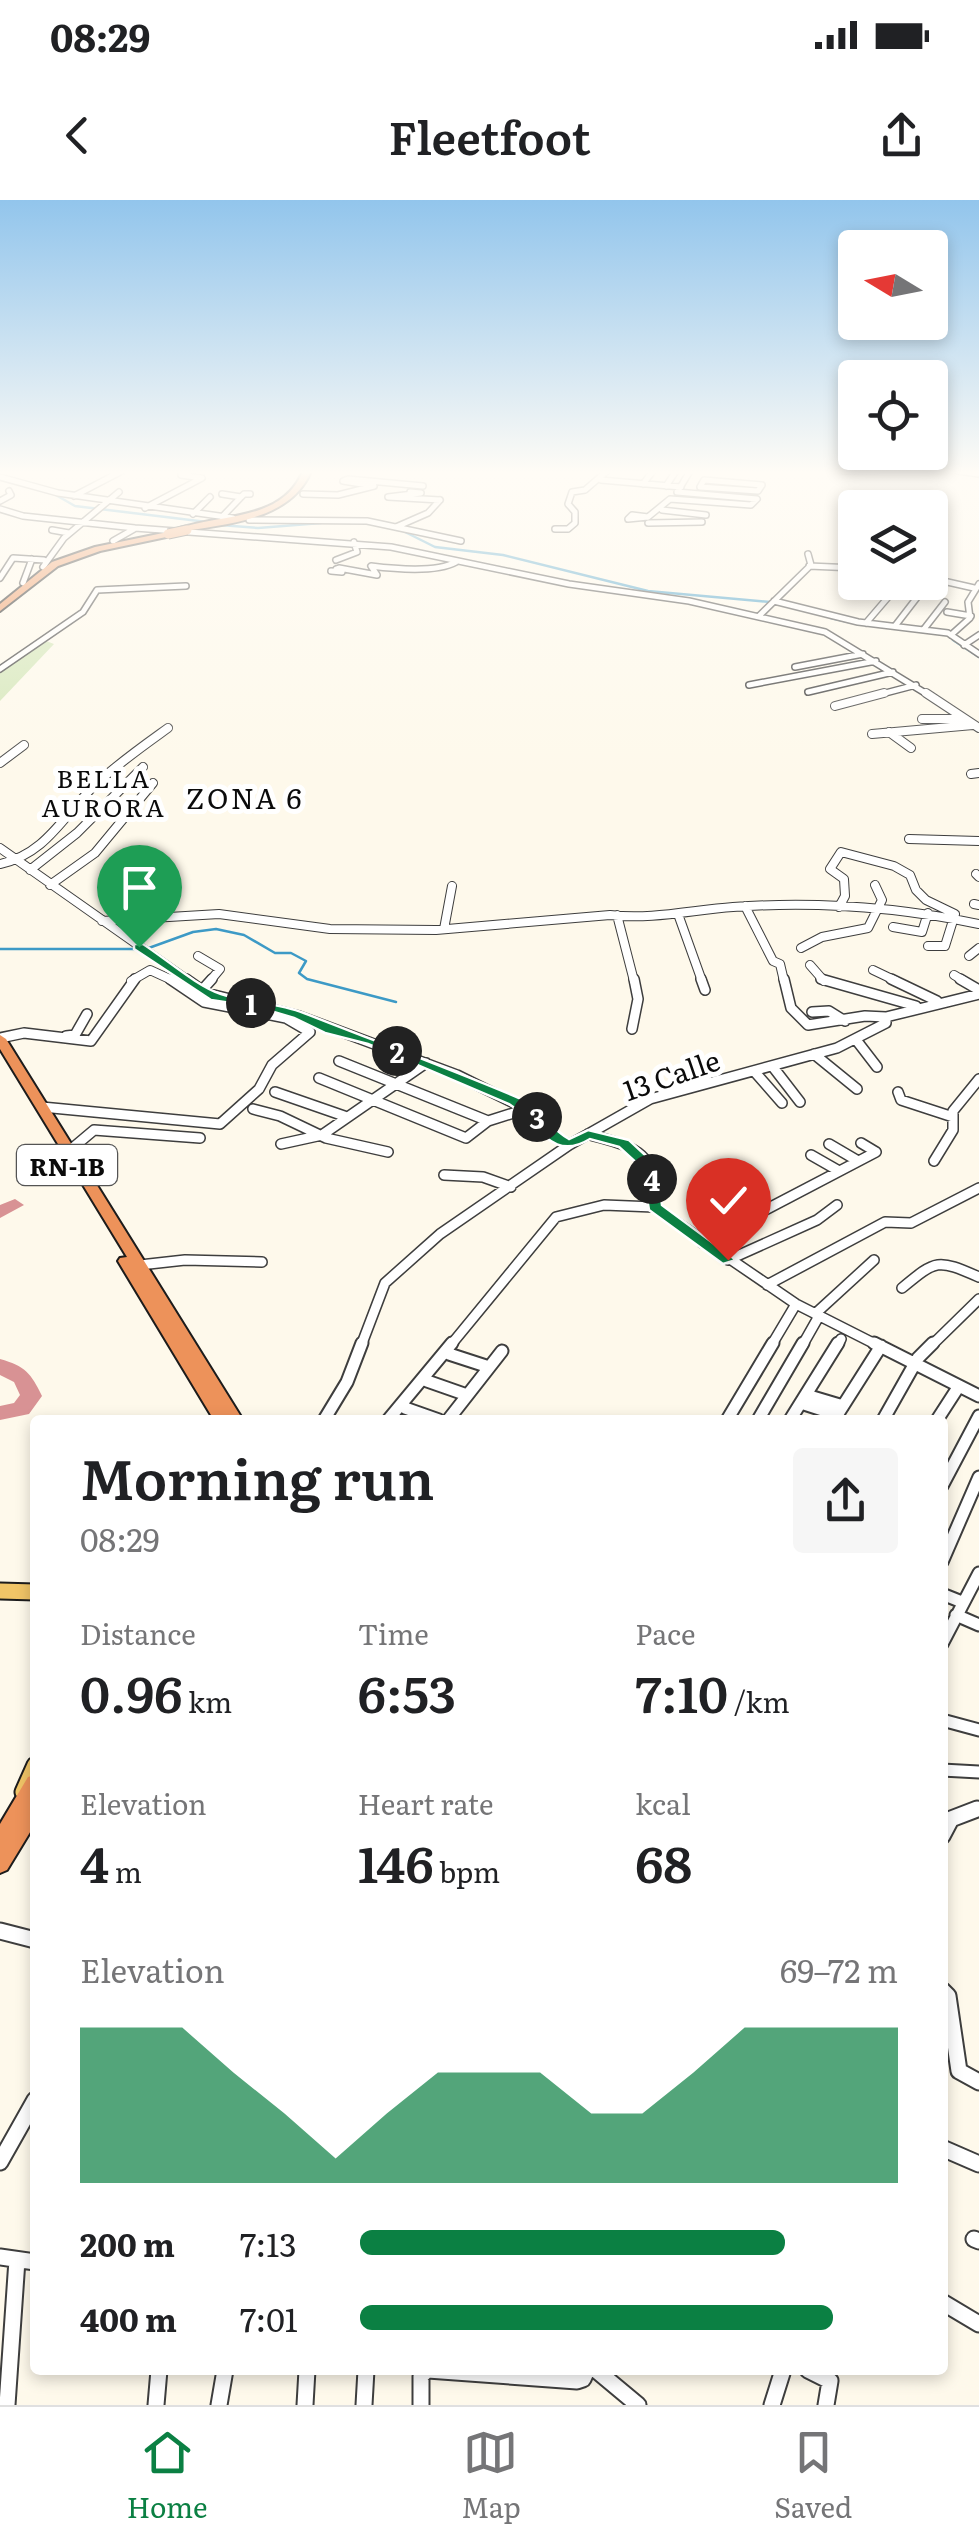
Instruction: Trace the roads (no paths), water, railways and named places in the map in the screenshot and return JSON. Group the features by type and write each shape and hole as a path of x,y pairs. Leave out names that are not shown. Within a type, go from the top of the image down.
{"highway":[{"path":"26,584 35,574"},
{"path":"0,605 41,574"},
{"name":"RN-1B","path":"0,1037 219,1415"},
{"name":"RN-1B","path":"0,1056 104,1226 133,1263 233,1415"},
{"path":"0,1841 30,1810"},
{"path":"0,1864 30,1811"}],"main road":[{"path":"0,1592 30,1592"},
{"path":"30,1775 23,1790 30,1807"}],"street":[{"path":"26,584 28,574"},
{"path":"521,574 818,629 916,685 976,726"},
{"path":"759,616 801,574"},
{"path":"948,584 959,574"},
{"path":"0,668 83,612 97,590 172,578"},
{"path":"155,580 183,586 167,596"},
{"path":"948,584 975,588 968,602 971,616"},
{"path":"866,623 896,588 922,591 896,626"},
{"path":"924,629 945,602"},
{"path":"968,602 979,602"},
{"path":"773,603 866,623 951,634 979,653"},
{"path":"947,612 971,616"},
{"path":"951,634 971,616"},
{"path":"964,645 979,635"},
{"path":"31,637 54,644"},
{"path":"795,667 864,654"},
{"path":"749,685 876,661"},
{"path":"808,692 894,672"},
{"path":"835,706 916,685"},
{"path":"922,719 965,719"},
{"path":"872,734 976,726"},
{"path":"0,864 19,862 52,836 91,789 168,728"},
{"path":"890,732 912,748"},
{"path":"0,746 16,749 1,761"},
{"path":"30,870 60,849 143,768 122,764"},
{"path":"50,885 74,872 104,845 154,783"},
{"path":"76,809 97,810"},
{"path":"909,838 979,842"},
{"path":"0,848 202,990 220,999 259,1004 298,1016 426,1063 526,1108 545,1131 570,1145"},
{"path":"839,907 846,896 844,879 830,869 842,852 908,874 914,890 955,918"},
{"path":"801,948 822,938 868,928 882,898 875,885"},
{"path":"444,929 452,886"},
{"path":"102,922 218,914 330,929 444,929 618,915 636,918 746,906 928,912 979,924"},
{"path":"746,906 773,961 780,964 792,1008 809,1026 865,1016 886,1017"},
{"path":"893,927 922,932 928,912"},
{"path":"678,914 704,990"},
{"path":"618,915 639,1012 632,1029"},
{"path":"928,946 945,946 955,918"},
{"path":"969,956 979,948"},
{"path":"198,956 220,969 202,990"},
{"path":"810,965 823,981 855,986 917,1006"},
{"path":"0,1037 24,1033 90,1041 131,981 150,970 165,975 206,1003 285,1018 310,1032 272,1065 259,1089 220,1124 42,1107"},
{"path":"873,970 938,1001"},
{"path":"954,975 979,992"},
{"name":"13 Calle","path":"327,1415 347,1382 388,1278 440,1234 570,1145 650,1099 814,1054 857,1040 886,1023 886,1017 979,992"},
{"path":"812,1012 829,1011 845,1021"},
{"path":"0,1037 13,1028 72,1036 88,1014"},
{"path":"857,1040 877,1068"},
{"path":"814,1054 857,1089"},
{"path":"339,1061 488,1121"},
{"path":"280,1144 322,1135 426,1063"},
{"path":"773,1066 800,1102"},
{"path":"754,1071 782,1103"},
{"path":"319,1078 466,1138 488,1121 526,1108"},
{"path":"934,1161 953,1130 954,1108 979,1079"},
{"path":"276,1092 347,1118"},
{"path":"898,1092 901,1100 952,1117"},
{"path":"253,1109 322,1135 388,1152"},
{"path":"69,1151 94,1130 200,1138"},
{"path":"588,1134 624,1144 648,1164 654,1207"},
{"path":"702,1243 876,1152 860,1143"},
{"path":"829,1144 858,1161"},
{"path":"812,1155 839,1171"},
{"path":"444,1174 483,1177 511,1187"},
{"path":"767,1285 885,1222 912,1223 979,1188"},
{"path":"392,1415 556,1217 632,1204 654,1207 796,1304 979,1396"},
{"path":"728,1260 817,1220 837,1205"},
{"path":"761,1415 817,1315 874,1260"},
{"path":"133,1263 262,1262"},
{"path":"902,1288 933,1262 944,1262 979,1277"},
{"path":"887,1415 918,1358 979,1299"},
{"path":"730,1415 796,1304"},
{"path":"793,1415 841,1339"},
{"path":"803,1399 838,1414 881,1346"},
{"path":"452,1415 502,1350"},
{"path":"449,1354 489,1367"},
{"path":"427,1381 468,1395"},
{"path":"941,1415 960,1386"},
{"path":"405,1408 425,1415"},
{"path":"948,1475 979,1416"},
{"path":"948,1548 979,1477"},
{"path":"948,1634 979,1573"},
{"path":"966,1603 979,1624"},
{"path":"948,1722 979,1730"},
{"path":"948,1770 979,1772"},
{"path":"948,1824 951,1818 979,1808"},
{"path":"0,1931 30,1939"},
{"path":"948,1996 957,2067 960,2074 979,2082"},
{"path":"0,2162 30,2109"},
{"path":"948,2151 979,2164"},
{"path":"7,2405 8,2258"},
{"path":"948,2306 979,2324"},
{"path":"156,2405 159,2375"},
{"path":"219,2405 223,2375"},
{"path":"306,2405 307,2375"},
{"path":"364,2405 366,2375"},
{"path":"421,2375 421,2405"},
{"path":"495,2375 577,2381 585,2375"},
{"path":"602,2375 638,2405"},
{"path":"772,2405 781,2375"},
{"path":"817,2375 830,2382 826,2405"}],"waterway":[{"path":"579,574 648,591 770,602"},
{"path":"831,618 848,622"},
{"path":"953,640 979,657"},
{"path":"146,949 193,932 216,929 244,935 275,953 291,953 306,961 299,973 307,979 396,1002"},
{"path":"0,949 138,949"}],"district":[{"name":"BELLA AURORA","path":"104,792"},
{"name":"ZONA 6","path":"245,797"}]}
